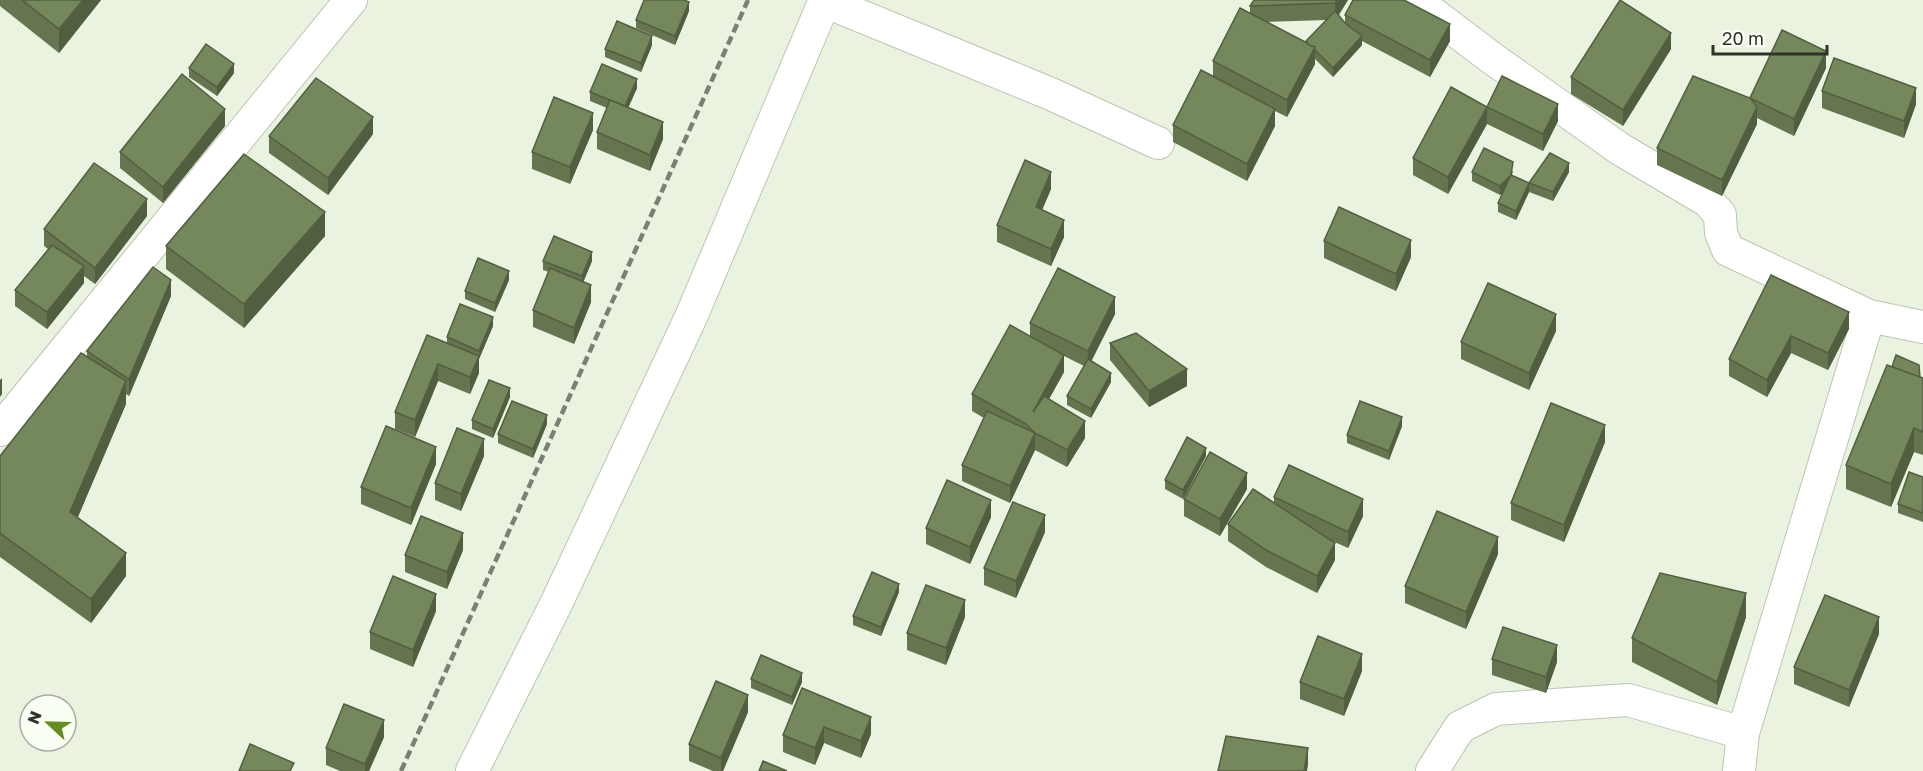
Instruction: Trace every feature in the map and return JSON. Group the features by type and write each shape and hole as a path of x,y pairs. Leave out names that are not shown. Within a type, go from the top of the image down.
{"street":[{"path":"0,430 351,0"},
{"path":"1415,0 1493,59 1620,149 1708,201 1720,215 1721,233 1728,250 1869,316 1923,327"},
{"path":"472,771 556,604 691,317 825,1 1051,94 1158,143"},
{"path":"1739,771 1743,733 1869,316"},
{"path":"1432,771 1460,727 1496,709 1628,700 1743,733"}],"building":[{"path":"22,0 83,0 59,29"},
{"path":"644,0 689,2 675,36 636,20"},
{"path":"1254,0 1337,0 1335,3 1250,6"},
{"path":"1353,0 1404,0 1450,24 1430,60 1345,15"},
{"path":"1620,0 1671,33 1623,110 1571,77"},
{"path":"1240,8 1315,47 1287,100 1213,61"},
{"path":"1335,11 1345,23 1362,36 1333,68 1315,50 1315,47 1306,41"},
{"path":"617,21 652,36 641,63 605,49"},
{"path":"1782,30 1826,51 1794,119 1750,98"},
{"path":"206,44 234,64 217,87 189,68"},
{"path":"1834,58 1916,88 1904,121 1822,91"},
{"path":"602,64 637,79 625,106 590,92"},
{"path":"1201,70 1275,109 1247,164 1173,125"},
{"path":"182,74 225,109 163,187 120,152"},
{"path":"1502,76 1558,104 1543,134 1487,107"},
{"path":"1693,76 1750,98 1757,107 1722,180 1657,148"},
{"path":"316,78 373,117 328,178 269,136"},
{"path":"1451,87 1487,107 1448,177 1413,158"},
{"path":"554,97 593,113 570,167 532,152"},
{"path":"610,100 663,122 650,155 597,132"},
{"path":"1484,148 1513,162 1511,175 1500,186 1472,172"},
{"path":"1550,153 1569,163 1553,192 1529,183"},
{"path":"244,154 325,212 244,304 166,246"},
{"path":"1025,160 1051,172 1036,207 1064,220 1051,249 997,225"},
{"path":"94,163 147,199 95,268 44,229"},
{"path":"1511,175 1529,183 1516,211 1498,203"},
{"path":"1339,207 1411,240 1396,274 1324,241"},
{"path":"554,236 592,252 582,276 543,261"},
{"path":"52,245 84,266 47,312 15,290"},
{"path":"478,258 509,271 495,303 465,291"},
{"path":"153,267 171,280 129,379 87,351"},
{"path":"550,268 591,285 574,328 533,310"},
{"path":"1058,268 1115,297 1088,351 1030,323"},
{"path":"1771,275 1849,312 1828,353 1791,336 1767,380 1729,359"},
{"path":"1488,283 1556,314 1529,373 1461,342"},
{"path":"460,304 493,317 479,351 447,337"},
{"path":"1010,325 1064,355 1033,412 1044,396 1085,421 1067,450 972,394"},
{"path":"1136,333 1187,369 1149,391 1110,343"},
{"path":"427,335 479,356 470,377 438,364 415,420 395,412"},
{"path":"81,353 126,381 70,512 126,553 91,599 0,533 0,456"},
{"path":"1896,355 1919,365 1920,378 1892,367"},
{"path":"1088,359 1111,373 1091,409 1067,396"},
{"path":"1887,365 1923,378 1923,432 1914,428 1891,484 1846,465"},
{"path":"489,380 510,388 493,429 472,420"},
{"path":"512,401 547,415 533,449 498,434"},
{"path":"1360,401 1402,417 1389,451 1347,435"},
{"path":"1551,403 1605,425 1564,525 1511,503"},
{"path":"987,411 1035,433 1010,486 962,465"},
{"path":"386,426 436,447 411,508 361,487"},
{"path":"457,428 484,439 461,494 435,483"},
{"path":"1187,437 1206,448 1183,490 1165,480"},
{"path":"1210,452 1247,473 1220,519 1184,499"},
{"path":"1289,465 1363,499 1348,532 1274,497"},
{"path":"1909,472 1923,477 1923,513 1898,504"},
{"path":"947,480 991,500 970,547 926,528"},
{"path":"1253,489 1335,543 1317,576 1266,550 1228,524"},
{"path":"1013,502 1045,515 1016,581 984,568"},
{"path":"1437,511 1498,537 1466,612 1405,586"},
{"path":"421,516 463,533 447,572 405,555"},
{"path":"872,572 899,584 881,627 853,616"},
{"path":"1660,573 1746,593 1717,682 1632,638"},
{"path":"393,576 436,594 413,650 370,632"},
{"path":"926,585 965,600 946,648 907,633"},
{"path":"1825,595 1879,617 1849,690 1794,667"},
{"path":"1503,627 1557,645 1546,677 1492,659"},
{"path":"1318,636 1362,654 1344,699 1300,682"},
{"path":"761,655 802,673 792,697 751,679"},
{"path":"716,681 748,695 721,758 689,744"},
{"path":"802,688 871,717 861,741 824,727 815,748 783,735"},
{"path":"344,704 384,720 365,764 326,748"},
{"path":"1226,736 1308,748 1304,771 1218,771"},
{"path":"250,744 294,763 290,771 239,771"},
{"path":"763,761 787,771 759,771"}],"railway":[{"path":"401,771 748,0"}]}
